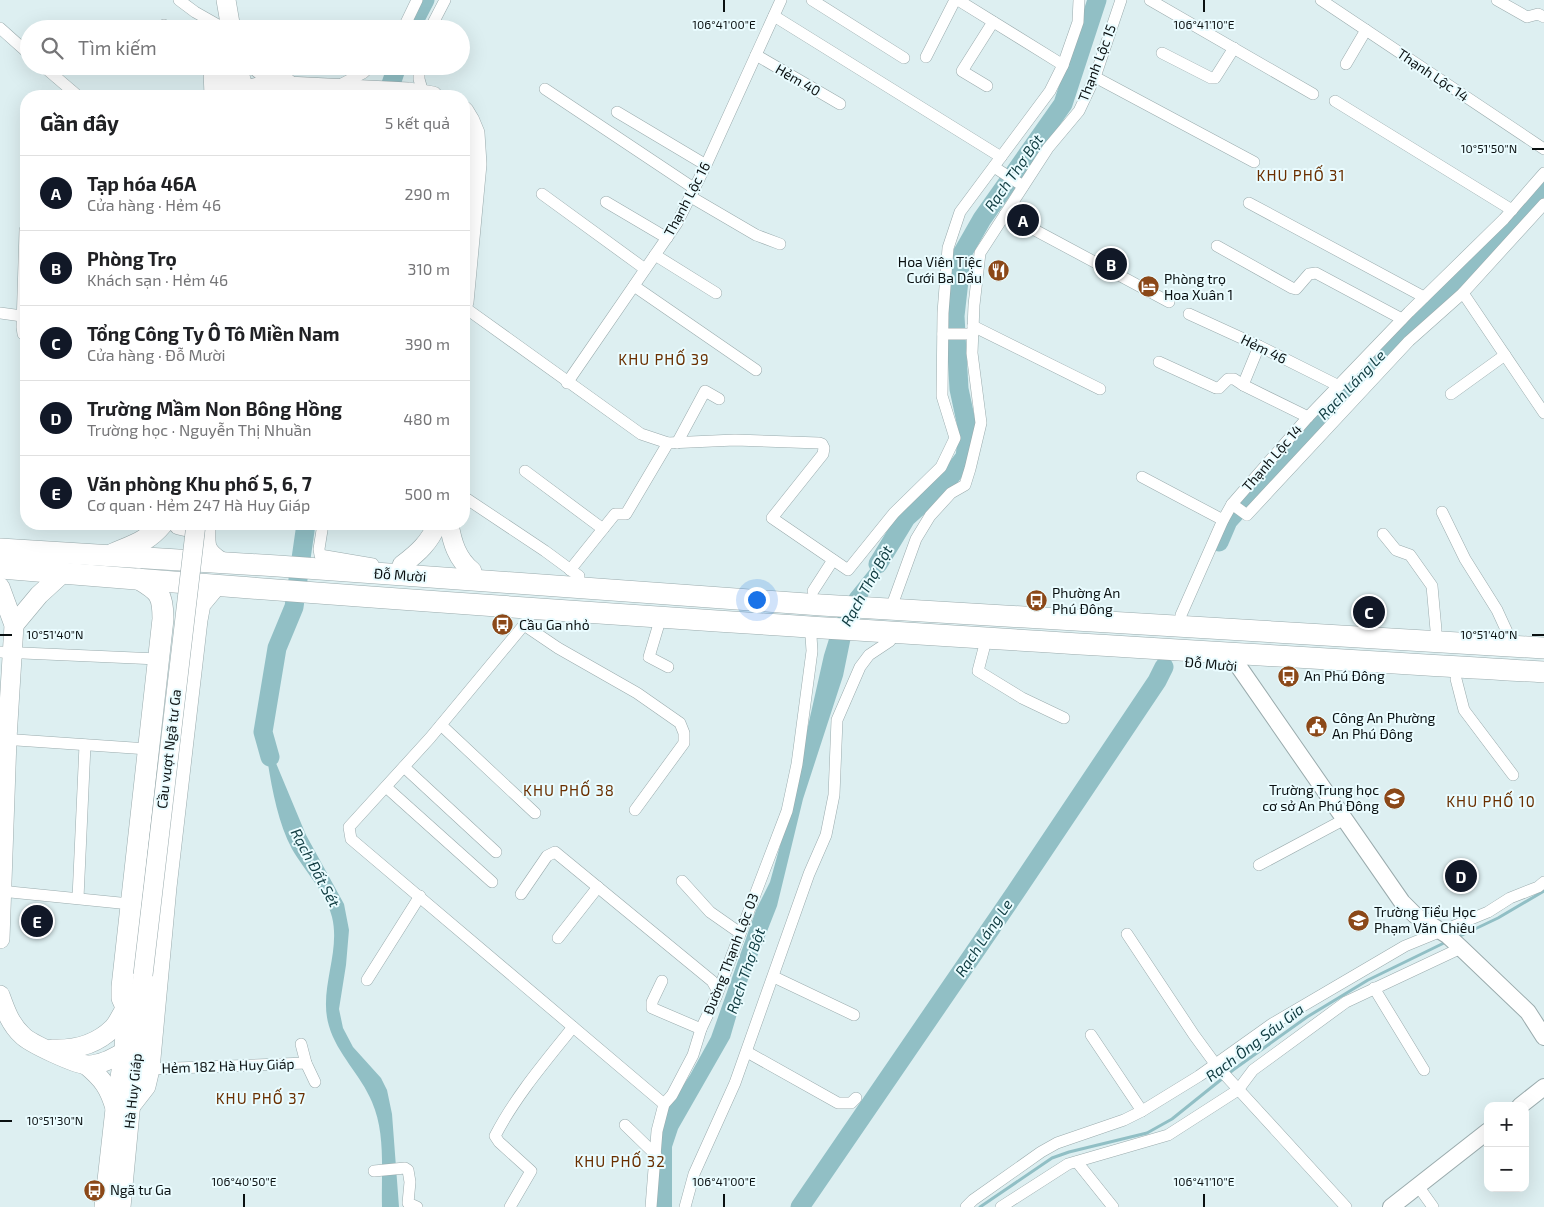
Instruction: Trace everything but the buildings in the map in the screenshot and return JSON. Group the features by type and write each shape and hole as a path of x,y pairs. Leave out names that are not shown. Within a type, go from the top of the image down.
{"highway":[{"path":"215,90 217,75"},
{"path":"106,556 143,542 157,530"},
{"path":"205,530 205,547 208,554 220,562"},
{"path":"0,549 220,562 363,573"},
{"name":"Đỗ Mười","path":"363,573 396,566 531,574 574,573 824,597"},
{"name":"Đỗ Mười","path":"0,568 215,586 526,622 816,634"},
{"name":"Đỗ Mười","path":"363,573 502,582 824,597"},
{"path":"502,582 531,574"},
{"path":"126,1008 122,998 122,987 163,618 163,603 160,596 155,589 138,579"},
{"path":"123,1107 145,1086 149,1069 166,887 200,604 215,586"},
{"path":"824,597 1181,615 1544,637"},
{"name":"Đỗ Mười","path":"334,601 816,634"},
{"path":"891,601 1544,648"},
{"path":"163,618 173,607 179,606 190,608 198,620"},
{"path":"816,634 885,638"},
{"name":"Đỗ Mười","path":"885,638 984,648 1544,672"},
{"name":"Đỗ Mười","path":"885,638 1238,660 1456,679 1544,684"}],"main road":[{"path":"223,75 228,83 228,90"},
{"path":"240,75 242,90"},
{"path":"270,75 295,86"},
{"path":"251,90 267,85 380,90"},
{"path":"283,90 295,86"},
{"path":"470,121 477,144 477,164 470,238"},
{"name":"Cầu vượt Ngã tư Ga","path":"138,974 183,530"},
{"name":"Cầu vượt Ngã tư Ga","path":"138,974 197,530"},
{"path":"396,566 421,550 435,530"},
{"path":"450,530 454,546 460,559 472,571"},
{"path":"0,939 7,652 14,625 51,582 63,573"},
{"path":"0,587 14,625"},
{"name":"Hà Huy Giáp","path":"131,1047 126,1008 138,974"},
{"name":"Hà Huy Giáp","path":"104,1207 123,1107 138,974"},
{"path":"0,995 8,1018 22,1036 72,1061 86,1065 100,1077 123,1107"},
{"path":"46,1049 70,1050 94,1042 113,1028 126,1008"},
{"name":"Hà Huy Giáp","path":"86,1065 100,1063 131,1047"},
{"name":"Hà Huy Giáp","path":"121,1207 123,1107"}],"street":[{"path":"179,0 195,12 225,20"},
{"path":"407,20 417,0"},
{"path":"435,20 445,0"},
{"name":"Thạnh Lộc 16","path":"567,383 677,223 693,193 781,0"},
{"path":"812,0 904,58"},
{"path":"926,57 954,0"},
{"path":"958,0 1063,65"},
{"path":"470,311 567,383 641,434 672,443 735,440 819,442 822,444 824,448 823,454 772,518 848,570 894,513 942,466 956,438 942,396 943,313 948,248 960,212 1050,91 1063,65 1078,22 1079,0"},
{"name":"Thạnh Lộc 15","path":"891,601 916,539 930,516 951,493 965,484 970,469 981,423 972,353 980,253 1048,148 1079,111 1095,77 1121,0"},
{"path":"1150,0 1313,94"},
{"name":"Thạnh Lộc 14","path":"1321,0 1544,149"},
{"path":"1497,0 1527,16 1538,14 1544,17"},
{"path":"774,16 1001,157"},
{"path":"987,86 962,71 993,22"},
{"path":"0,28 20,46"},
{"path":"1346,64 1366,30"},
{"path":"1162,53 1211,78 1215,78 1234,48"},
{"name":"Hẻm 40","path":"756,55 840,104"},
{"path":"54,75 71,90"},
{"path":"334,88 359,75"},
{"path":"419,75 421,90"},
{"path":"1095,77 1254,162"},
{"path":"545,89 756,235 780,244"},
{"path":"1335,101 1512,210"},
{"path":"617,112 706,165"},
{"path":"994,167 1023,186"},
{"name":"Thạnh Lộc 14","path":"1181,615 1232,504 1308,417 1402,319 1504,219 1544,173"},
{"path":"542,194 645,269"},
{"path":"606,202 667,238"},
{"path":"1249,203 1424,297"},
{"name":"Thạnh Lộc 14","path":"1232,504 1247,515 1409,341 1463,293 1544,204"},
{"path":"1005,214 1169,302"},
{"path":"1504,219 1518,234"},
{"path":"1218,246 1296,290 1309,274 1316,273 1402,319"},
{"path":"655,255 716,293"},
{"path":"634,286 756,370"},
{"path":"1463,293 1544,413"},
{"path":"0,313 20,316"},
{"name":"Hẻm 46","path":"1189,314 1259,346 1338,386"},
{"path":"943,334 973,330 1100,389"},
{"path":"1243,385 1259,346"},
{"path":"1451,394 1505,355"},
{"path":"1159,362 1216,388 1219,388 1228,378 1234,379 1308,417"},
{"path":"470,501 545,551 574,573 615,514 626,514 705,391 719,399"},
{"path":"525,471 603,529"},
{"path":"1142,477 1223,520"},
{"path":"1442,512 1466,558 1497,610 1508,634"},
{"path":"322,530 320,555 396,566"},
{"path":"1383,534 1396,550 1410,555 1432,586 1436,630"},
{"path":"824,597 833,560"},
{"path":"635,810 684,743 684,733 680,723 637,693 558,648 526,622 441,725 349,827 351,839 664,1104"},
{"path":"658,627 649,657 668,667"},
{"name":"Đường Thạnh Lộc 03","path":"651,1207 657,1131 664,1104 672,1095 693,1055 701,1029 716,997 787,811 816,634"},
{"path":"685,1207 694,1174 736,1083 809,874 826,836 834,794 837,720 860,667 885,638"},
{"path":"984,648 978,670 1022,698 1064,718"},
{"path":"7,652 158,660"},
{"path":"1238,660 1402,902 1416,915 1451,940 1528,1012 1544,1037"},
{"path":"1456,679 1464,710 1513,775"},
{"path":"441,725 535,814"},
{"path":"4,739 148,749"},
{"path":"78,898 85,744"},
{"path":"404,767 496,852"},
{"path":"386,787 492,882"},
{"path":"1259,864 1345,819"},
{"path":"521,894 547,856 555,852 712,980 716,988 716,997"},
{"path":"682,881 710,912 740,934"},
{"path":"1001,1207 1068,1164 1168,1135 1235,1088 1253,1070 1346,1002 1374,988 1451,940 1510,898 1538,887 1544,882"},
{"path":"558,938 598,887"},
{"path":"0,891 130,904"},
{"path":"367,980 420,896"},
{"path":"1127,934 1194,1035 1217,1066 1235,1088 1346,1207"},
{"path":"966,1207 973,1200 1041,1152 1058,1143 1124,1120 1142,1111 1217,1066 1272,1024 1405,946 1451,940"},
{"path":"774,976 854,1015"},
{"path":"662,981 652,1002 652,1008 701,1029"},
{"path":"1374,988 1424,1070"},
{"path":"510,1207 531,1171 499,1142 495,1136 543,1064 573,1027"},
{"path":"1091,1035 1142,1111"},
{"name":"Hẻm 182 Hà Huy Giáp","path":"301,1044 306,1063 315,1082"},
{"path":"747,1052 838,1103 851,1103 856,1098"},
{"name":"Hẻm 182 Hà Huy Giáp","path":"149,1069 306,1063"},
{"path":"1525,1102 1544,1087"},
{"path":"625,1125 656,1155"},
{"path":"1391,1207 1484,1134"},
{"path":"1077,1162 1112,1207"},
{"path":"374,1171 405,1168 408,1170 411,1206"},
{"path":"1418,1186 1433,1207"}],"water":[{"path":"892,542 852,632 843,676 803,799 777,906 744,990 730,1038 678,1129 672,1147 672,1207 653,1207 664,1114 690,1075 711,1037 756,910 770,882 786,824 824,655 833,626 850,594"},
{"path":"263,732 306,835 344,904 349,930 339,1009 343,1028 353,1047 381,1078 387,1090 392,1114 399,1207 382,1207 382,1154 376,1114 367,1092 343,1055 329,1026 326,999 334,944 332,917 315,882 297,857 286,836 276,807"}],"waterway":[{"name":"Rạch Đất Sét","path":"415,20 425,0"},
{"name":"Rạch Thợ Bột","path":"878,564 906,518 947,481 965,457 968,431 959,389 955,316 962,254 982,219 1063,104 1097,0"},
{"name":"Rạch Đất Sét","path":"389,90 394,75"},
{"name":"Rạch Láng Le","path":"1219,542 1228,521 1320,418 1544,188"},
{"name":"Rạch Đất Sét","path":"270,757 263,732 277,648 294,607 305,530"},
{"name":"Rạch Láng Le","path":"800,1207 1015,893 1157,681 1164,667"},
{"name":"Rạch Ông Sáu Gia","path":"1456,938 1498,918 1544,891"},
{"name":"Rạch Ông Sáu Gia","path":"980,1207 1052,1158 1147,1133 1172,1119 1233,1070 1307,1017 1368,980 1446,942"}],"place":[{"name":"Tạp hóa 46A","path":"1023,220"},
{"name":"Phòng Trọ","path":"1111,264"},
{"name":"Hoa Viên Tiệc Cưới Ba Dẩu","path":"998,270"},
{"name":"Phòng trọ Hoa Xuân 1","path":"1148,287"},
{"name":"Phường An Phú Đông","path":"1036,601"},
{"name":"Tổng Công Ty Ô Tô Miền Nam","path":"1369,612"},
{"name":"Cầu Ga nhỏ","path":"503,625"},
{"name":"An Phú Đông","path":"1288,676"},
{"name":"Công An Phường An Phú Đông","path":"1316,726"},
{"name":"Trường Trung học cơ sở An Phú Đông","path":"1395,798"},
{"name":"Trường Mầm Non Bông Hồng","path":"1461,876"},
{"name":"Trường Tiểu Học Phạm Văn Chiêu","path":"1358,920"},
{"name":"Văn phòng Khu phố 5, 6, 7","path":"37,921"},
{"name":"Ngã tư Ga","path":"94,1190"}],"district":[{"name":"KHU PHỐ 31","path":"1301,176"},
{"name":"KHU PHỐ 39","path":"664,360"},
{"name":"KHU PHỐ 38","path":"569,791"},
{"name":"KHU PHỐ 10","path":"1491,802"},
{"name":"KHU PHỐ 37","path":"261,1099"},
{"name":"KHU PHỐ 32","path":"620,1162"}]}
